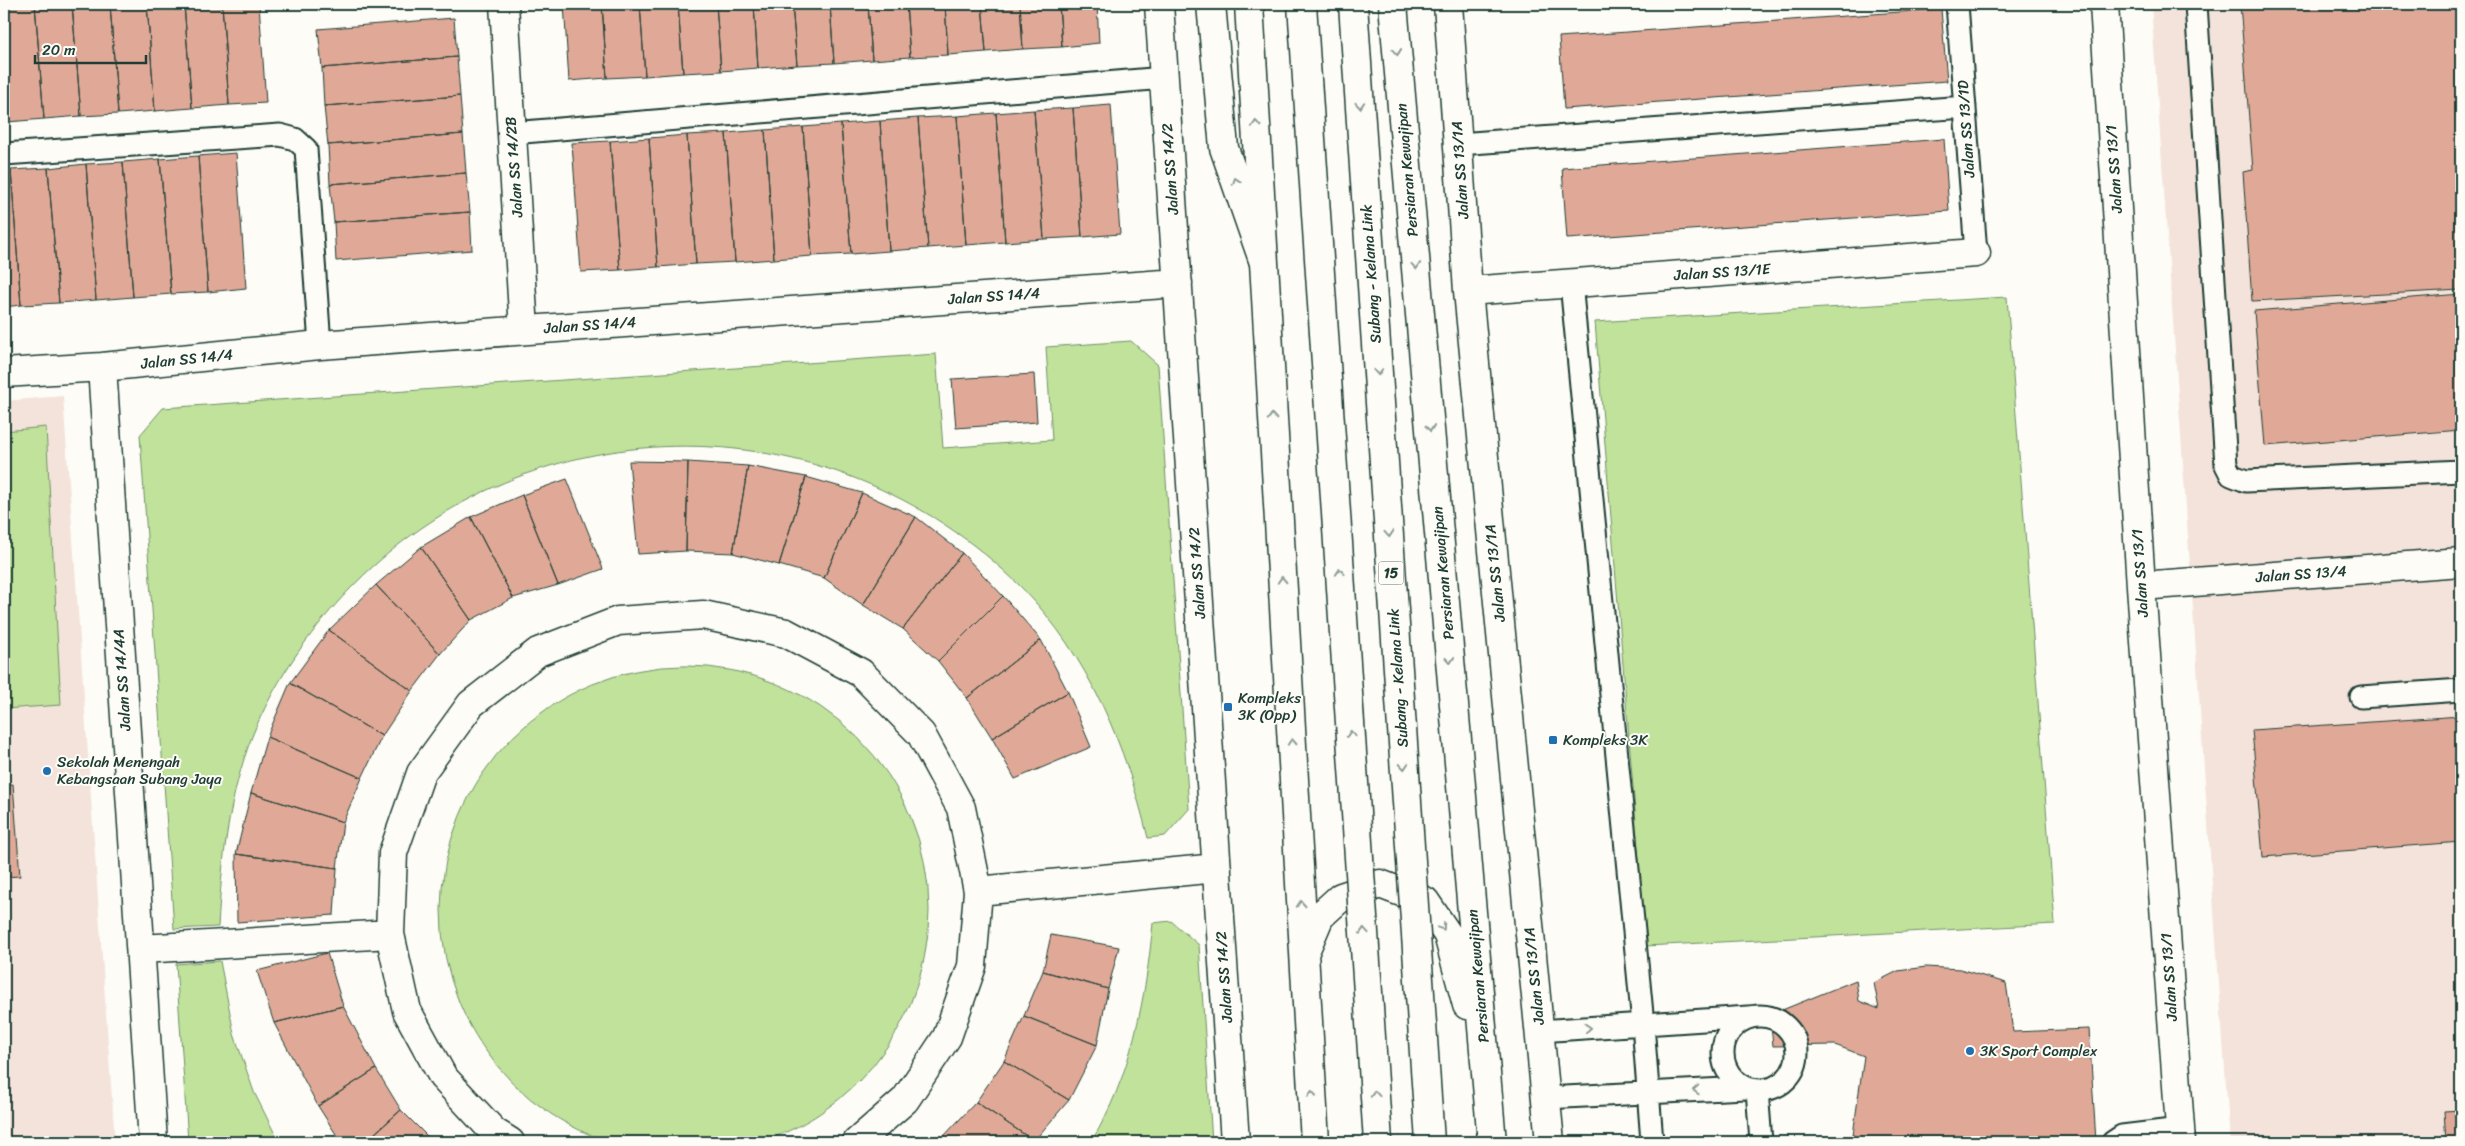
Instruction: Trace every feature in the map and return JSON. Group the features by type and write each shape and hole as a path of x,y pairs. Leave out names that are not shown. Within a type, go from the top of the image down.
{"main road":[{"name":"Jalan SS 14/2B","path":"504,4 524,330"},
{"name":"Jalan SS 14/2","path":"1159,4 1235,1142"},
{"path":"1211,4 1224,148 1263,260"},
{"path":"1249,4 1315,1142"},
{"path":"1302,4 1378,1142"},
{"name":"Subang - Kelana Link","path":"1353,4 1430,1142"},
{"name":"Persiaran Kewajipan","path":"1393,4 1492,1142"},
{"name":"Jalan SS 13/1A","path":"1448,4 1468,291 1550,1142"},
{"name":"Jalan SS 13/1","path":"2104,4 2141,586 2181,1136"},
{"name":"Jalan SS 13/1E","path":"1468,291 1976,253"},
{"name":"Jalan SS 14/4","path":"4,374 102,367 320,345 1178,283"},
{"name":"Jalan SS 14/4A","path":"102,367 153,1142"},
{"name":"Jalan SS 13/4","path":"2141,586 2461,562"},
{"path":"510,1142 494,1132 442,1077 408,1010 390,934 393,853 421,773 471,704 538,652 618,621 703,615 786,632 861,673 921,734 961,808 978,891 972,966 947,1037 905,1100 857,1142"},
{"path":"978,891 1217,868"},
{"path":"1304,953 1320,916 1340,897 1380,884 1425,901 1448,935 1460,974 1489,1103"},
{"path":"141,949 390,934"}],"lane":[{"name":"Jalan SS 13/1D","path":"1957,4 1976,253"},
{"path":"2196,4 2226,465 2232,475 2246,481 2461,471"},
{"path":"512,133 1164,78"},
{"path":"1458,144 1965,107"},
{"path":"4,154 280,135 295,139 306,149 320,345"},
{"path":"1571,283 1643,1024 1652,1142"},
{"path":"2361,697 2461,690"},
{"path":"1539,1031 1765,1016 1777,1020 1788,1028 1794,1039 1797,1051 1796,1064 1790,1075 1780,1084 1751,1089 1545,1098"},
{"path":"1752,1017 1732,1028 1726,1038 1723,1050 1727,1072 1751,1089 1761,1142"},
{"path":"2113,1142 2122,1136 2181,1136"}],"shaded area":[{"path":"2151,4 2461,4 2461,1142 2230,1142"},
{"name":"Sekolah Menengah Kebangsaan Subang Jaya","path":"63,396 115,1142 4,1142 4,401"}],"green space":[{"path":"2007,297 2055,924 1646,946 1595,322"},
{"path":"1131,341 1158,365 1189,809 1165,836 1148,838 1139,804 1116,737 1086,673 1067,643 1022,588 945,525 860,480 769,454 676,446 583,457 494,487 411,536 337,603 289,665 261,716 244,758 232,805 224,853 218,927 174,929 140,435 163,408 936,354 943,448 1052,440 1046,347"},
{"path":"46,427 61,705 4,709 4,431"},
{"path":"685,666 733,670 779,684 821,707 858,737 888,774 911,816 925,862 929,910 925,958 911,1004 888,1046 858,1083 821,1113 779,1136 733,1150 685,1154 637,1150 591,1136 549,1113 512,1083 482,1046 459,1004 445,958 441,910 445,862 459,816 482,774 512,737 549,707 591,684 637,670"},
{"path":"1171,921 1199,945 1212,1142 1091,1142 1117,1091 1134,1036 1146,979 1153,923"},
{"path":"220,961 234,1034 254,1092 279,1142 188,1142 176,964"}],"building":[{"path":"4,4 35,4 44,119 7,122 4,81"},
{"path":"35,4 72,4 81,116 44,119"},
{"path":"72,4 110,4 118,114 81,116"},
{"path":"110,4 147,4 155,111 118,114"},
{"path":"147,4 184,4 192,108 155,111"},
{"path":"184,4 222,4 229,105 192,108"},
{"path":"222,4 259,4 266,103 229,105"},
{"path":"564,4 602,4 607,78 569,81"},
{"path":"602,4 640,4 645,76 607,78"},
{"path":"640,4 678,4 683,73 645,76"},
{"path":"678,4 716,4 721,71 683,73"},
{"path":"716,4 754,4 758,68 721,71"},
{"path":"754,4 792,4 797,65 758,68"},
{"path":"792,4 830,4 834,63 797,65"},
{"path":"830,4 868,4 872,60 834,63"},
{"path":"868,4 906,4 910,57 872,60"},
{"path":"906,4 945,4 948,55 910,57"},
{"path":"945,4 982,4 986,52 948,55"},
{"path":"982,4 1020,4 1023,49 986,52"},
{"path":"1020,4 1059,4 1062,47 1023,49"},
{"path":"1059,4 1097,4 1099,43 1062,47"},
{"path":"2240,4 2461,4 2461,290 2252,301 2243,172 2253,170"},
{"path":"1941,9 1947,81 1564,109 1559,37"},
{"path":"454,18 457,57 322,68 318,29"},
{"path":"457,57 460,96 324,106 322,68"},
{"path":"4,81 7,122 4,122"},
{"path":"460,96 463,134 328,145 324,106"},
{"path":"1111,105 1120,234 1082,237 1073,108"},
{"path":"1073,108 1082,237 1044,239 1034,110"},
{"path":"1034,110 1044,239 1005,242 996,113"},
{"path":"996,113 1005,242 966,245 957,116"},
{"path":"957,116 966,245 928,248 918,118"},
{"path":"918,118 928,248 889,251 880,121"},
{"path":"880,121 889,251 851,254 841,124"},
{"path":"841,124 851,254 812,256 803,127"},
{"path":"803,127 812,256 774,259 765,130"},
{"path":"765,130 774,259 735,262 726,133"},
{"path":"726,133 735,262 696,264 687,135"},
{"path":"463,134 466,173 330,184 328,145"},
{"path":"687,135 696,264 658,267 649,138"},
{"path":"649,138 658,267 620,270 610,141"},
{"path":"1944,139 1949,211 1567,239 1562,168"},
{"path":"610,141 620,270 581,272 572,143"},
{"path":"236,153 246,288 208,292 198,156"},
{"path":"198,156 208,292 171,294 160,159"},
{"path":"160,159 171,294 133,297 123,162"},
{"path":"123,162 133,297 96,300 86,164"},
{"path":"86,164 96,300 59,303 48,168"},
{"path":"48,168 59,303 21,305 11,170"},
{"path":"11,170 21,305 4,307 4,171"},
{"path":"466,173 470,212 334,222 330,184"},
{"path":"470,212 472,250 336,261 334,222"},
{"path":"2461,294 2461,430 2265,446 2254,311"},
{"path":"1034,374 1037,422 956,428 952,379"},
{"path":"629,461 688,462 686,551 638,554"},
{"path":"688,462 748,466 733,553 686,551"},
{"path":"748,466 806,477 779,565 733,553"},
{"path":"806,477 862,493 824,578 779,565"},
{"path":"567,479 603,569 558,585 522,495"},
{"path":"862,493 916,517 863,605 824,578"},
{"path":"522,495 558,585 513,598 471,517"},
{"path":"471,517 513,598 471,620 421,547"},
{"path":"916,517 962,553 903,629 863,605"},
{"path":"421,547 471,620 440,654 376,585"},
{"path":"962,553 1003,596 938,661 903,629"},
{"path":"376,585 440,654 412,691 329,630"},
{"path":"1003,596 1041,640 967,698 938,661"},
{"path":"329,630 412,691 382,736 290,683"},
{"path":"1041,640 1068,692 992,738 967,698"},
{"path":"290,683 382,736 362,778 267,737"},
{"path":"1068,692 1091,747 1015,779 992,738"},
{"path":"2461,716 2461,842 2263,857 2252,730"},
{"path":"267,737 362,778 343,822 251,793"},
{"path":"13,784 20,876 4,877 4,785"},
{"path":"251,793 343,822 337,868 236,854"},
{"path":"236,854 337,868 334,915 237,922"},
{"path":"1051,935 1119,947 1108,989 1043,971"},
{"path":"327,953 343,1006 274,1023 257,971"},
{"name":"3K Sport Complex","path":"1926,967 1960,969 2006,983 2013,1032 2089,1029 2096,1142 1852,1142 1864,1056 1835,1045 1773,1046 1770,1015 1856,980 1859,1001 1879,1009 1874,983 1898,971"},
{"path":"1043,971 1108,989 1097,1045 1024,1016"},
{"path":"343,1006 376,1069 318,1106 274,1023"},
{"path":"1024,1016 1097,1045 1069,1100 1004,1061"},
{"path":"1004,1061 1069,1100 1034,1141 976,1102"},
{"path":"376,1069 401,1110 365,1142 341,1142 318,1106"},
{"path":"976,1102 1034,1141 950,1142 944,1136"},
{"path":"401,1110 433,1142 365,1142"},
{"path":"2461,1110 2461,1142 2446,1142 2444,1111"},
{"path":"944,1136 950,1142 936,1142"}],"place":[{"name":"Kompleks 3K (Opp)","path":"1228,707"},
{"name":"Kompleks 3K","path":"1553,740"},
{"name":"Sekolah Menengah Kebangsaan Subang Jaya","path":"47,771"},
{"name":"3K Sport Complex","path":"1970,1051"}]}
